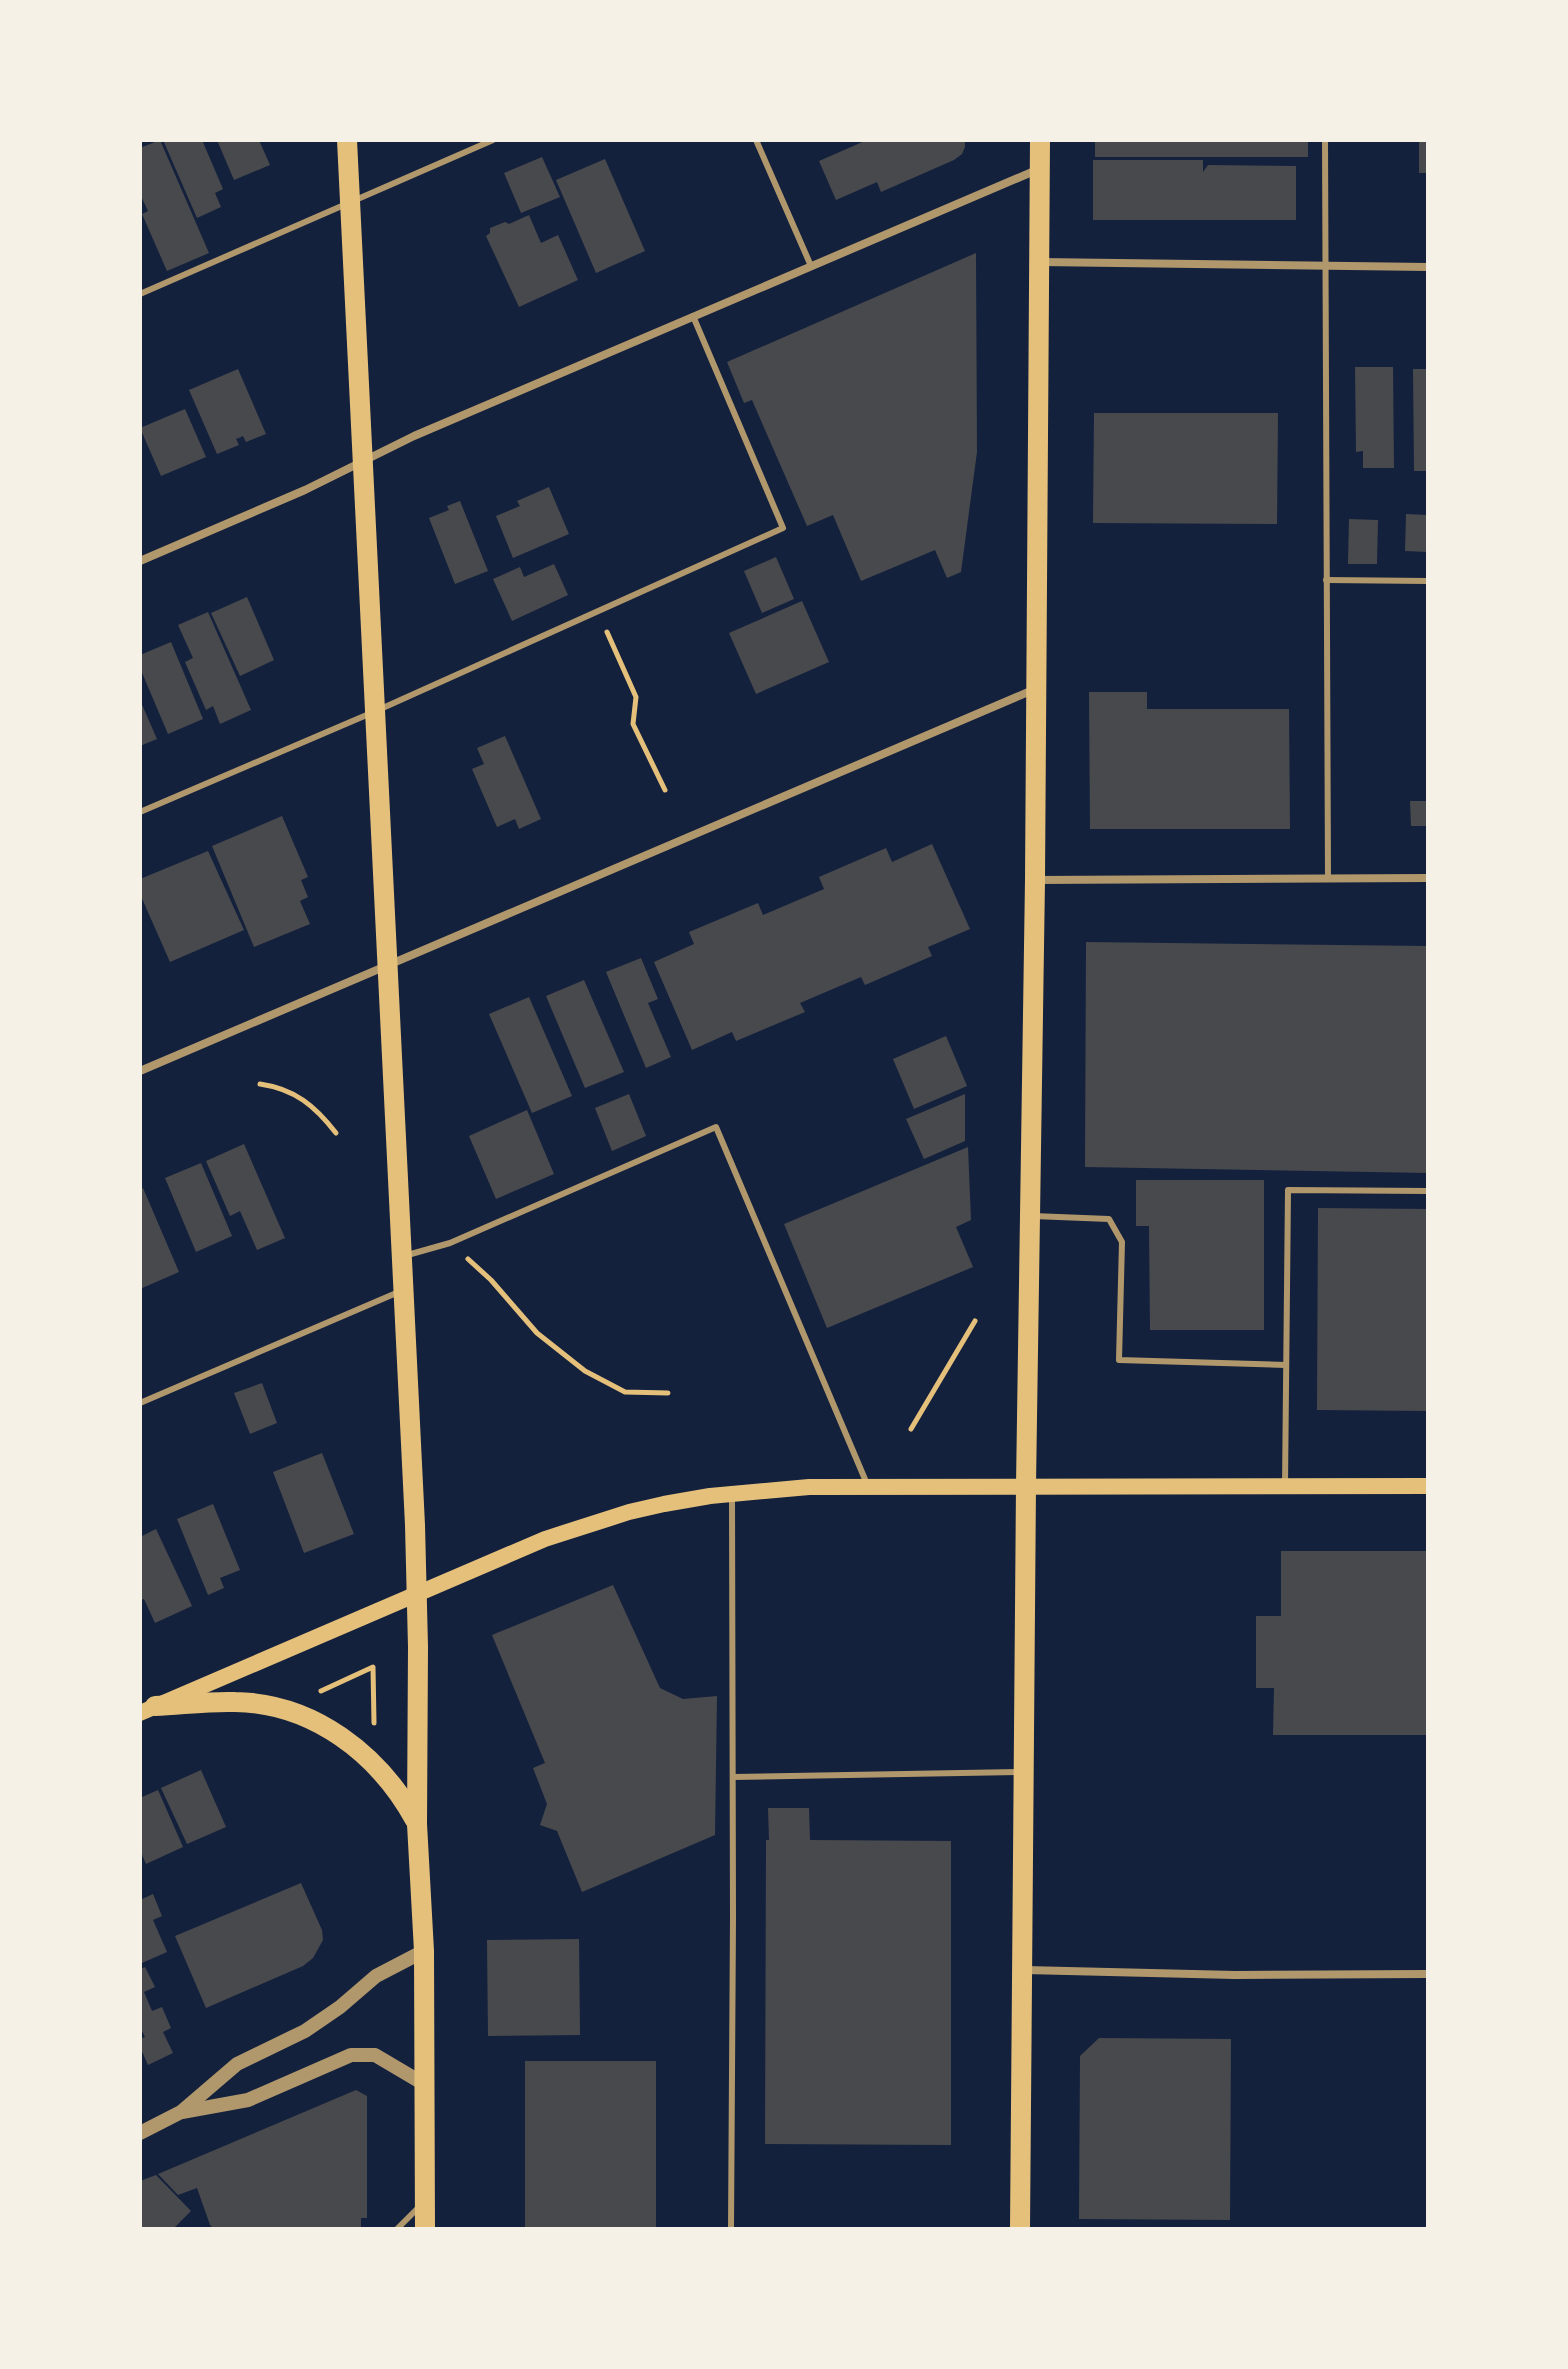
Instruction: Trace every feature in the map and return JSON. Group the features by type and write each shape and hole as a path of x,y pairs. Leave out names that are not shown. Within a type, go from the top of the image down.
{"main road":[{"path":"347,140 405,1290 417,1593 417,1824 424,1951 425,2229"},
{"path":"1020,2229 1040,140"},
{"path":"148,1710 545,1539 664,1504 809,1487 1428,1486"},
{"path":"148,1710 236,1702 276,1707 326,1726 380,1770 402,1795 417,1824"}],"street":[{"path":"140,561 305,490 414,436 1039,169"},
{"path":"1039,262 1428,267"},
{"path":"140,1071 1036,689"},
{"path":"1035,880 1428,878"},
{"path":"140,2133 181,2112 237,2064 305,2031 340,2007 376,1976 424,1951"},
{"path":"1024,1970 1235,1975 1428,1974"},
{"path":"181,2112 248,2100 351,2055 375,2055 424,2084"}],"lane":[{"path":"140,294 493,140"},
{"path":"756,140 811,266"},
{"path":"1325,140 1328,879"},
{"path":"140,812 376,711 783,528 693,316"},
{"path":"1326,580 1428,581"},
{"path":"403,1257 450,1243 716,1127 869,1487"},
{"path":"1285,1486 1288,1190 1428,1191"},
{"path":"1030,1216 1109,1219 1122,1242 1119,1360 1286,1365"},
{"path":"140,1403 405,1290"},
{"path":"731,2229 732,1494"},
{"path":"733,1777 1025,1772"},
{"path":"397,2229 425,2200"}],"path":[{"path":"598,611 636,697 633,724 665,790"},
{"path":"260,1084 289,1092 306,1101 336,1133"},
{"path":"450,1243 491,1280 537,1333 585,1371 625,1392 668,1393"},
{"path":"911,1429 975,1321"},
{"path":"312,1695 373,1667 375,1736"}],"building":[{"path":"160,140 209,253 167,271 142,214 148,211 140,194 140,148"},
{"path":"163,140 202,140 223,189 215,193 221,207 197,218"},
{"path":"217,140 259,140 270,165 234,180"},
{"path":"867,140 965,140 965,147 954,160 881,192 877,182 836,200 819,161"},
{"path":"1095,140 1308,140 1308,157 1095,157"},
{"path":"1419,140 1428,140 1428,173 1419,173"},
{"path":"542,157 560,197 521,213 504,173"},
{"path":"605,159 645,251 596,273 556,180"},
{"path":"1093,160 1203,160 1203,172 1208,165 1296,166 1296,220 1093,220"},
{"path":"529,215 541,243 558,235 578,280 519,307 486,236 490,228"},
{"path":"976,253 977,452 961,572 947,578 935,550 861,581 833,515 807,526 752,400 744,403 727,362"},
{"path":"1355,367 1393,367 1394,468 1363,468 1363,451 1356,452"},
{"path":"238,369 266,434 246,442 243,436 236,439 239,445 217,454 189,390"},
{"path":"1413,369 1428,369 1428,471 1414,471"},
{"path":"185,409 206,457 161,476 140,428"},
{"path":"1094,413 1278,413 1277,524 1093,523"},
{"path":"549,487 569,534 513,558 496,516 520,506 517,501"},
{"path":"460,501 488,571 455,584 429,518 449,510 447,506"},
{"path":"1406,514 1428,515 1428,552 1405,551"},
{"path":"1349,519 1378,520 1377,564 1348,564"},
{"path":"776,557 794,599 762,613 744,571"},
{"path":"554,564 568,595 512,621 493,579 520,567 524,577"},
{"path":"247,597 274,660 240,676 211,613"},
{"path":"802,601 829,662 756,694 729,633"},
{"path":"208,612 251,710 220,724 213,706 206,710 185,662 193,658 178,625"},
{"path":"171,642 203,719 168,734 140,668 140,655"},
{"path":"1089,692 1147,692 1147,709 1289,709 1290,829 1090,829"},
{"path":"140,700 157,739 140,746"},
{"path":"505,736 541,819 519,829 515,819 497,827 472,769 484,764 477,748"},
{"path":"1410,801 1428,801 1428,826 1411,826"},
{"path":"282,816 308,877 301,880 308,897 300,901 310,924 254,947 212,846"},
{"path":"932,844 970,929 928,947 932,956 865,985 861,977 800,1003 805,1012 736,1041 732,1032 692,1050 654,962 694,944 689,932 758,903 763,915 824,889 819,877 886,848 892,862"},
{"path":"208,851 244,930 170,962 140,894 140,879"},
{"path":"1086,942 1428,946 1428,1173 1085,1167"},
{"path":"641,958 658,999 648,1003 671,1057 646,1068 606,972"},
{"path":"584,980 624,1072 585,1088 546,996"},
{"path":"529,997 572,1096 532,1113 489,1014"},
{"path":"946,1036 967,1086 914,1109 893,1059"},
{"path":"629,1094 646,1136 612,1151 595,1108"},
{"path":"965,1094 965,1141 924,1159 906,1119"},
{"path":"527,1110 554,1174 496,1199 469,1136"},
{"path":"244,1144 285,1238 257,1250 240,1211 230,1216 206,1161"},
{"path":"968,1147 971,1220 956,1227 973,1267 827,1328 784,1224"},
{"path":"201,1163 232,1236 196,1252 165,1178"},
{"path":"1136,1180 1264,1180 1264,1330 1150,1330 1149,1226 1136,1226"},
{"path":"143,1188 179,1272 140,1289 140,1190"},
{"path":"1318,1208 1428,1209 1428,1411 1317,1410"},
{"path":"262,1383 277,1423 250,1434 234,1393"},
{"path":"322,1453 354,1534 304,1553 273,1472"},
{"path":"213,1504 240,1570 220,1578 224,1588 208,1595 177,1519"},
{"path":"156,1529 192,1606 155,1623 144,1599 140,1597 140,1537"},
{"path":"1281,1551 1428,1551 1428,1735 1273,1735 1274,1688 1256,1688 1256,1616 1281,1616"},
{"path":"613,1585 660,1688 683,1699 717,1696 715,1835 582,1892 557,1831 540,1825 547,1804 533,1768 545,1763 492,1635"},
{"path":"201,1770 226,1827 187,1844 161,1788"},
{"path":"158,1790 183,1847 146,1864 140,1850 140,1798"},
{"path":"768,1808 809,1808 810,1840 951,1841 951,2145 765,2144"},
{"path":"301,1883 322,1930 323,1940 313,1958 303,1966 206,2008 175,1936"},
{"path":"153,1894 162,1916 153,1920 167,1952 142,1963 140,1900"},
{"path":"579,1939 580,2035 488,2036 487,1940"},
{"path":"145,1967 155,1987 144,1992 152,2011 162,2007 171,2028 163,2032 173,2053 148,2065 140,2047 140,2039 145,2037 140,2027 140,1969"},
{"path":"1099,2038 1231,2039 1230,2220 1079,2219 1080,2056"},
{"path":"525,2061 656,2061 656,2229 525,2229"},
{"path":"356,2090 367,2096 367,2218 361,2218 361,2229 214,2229 197,2188 178,2195 158,2174"},
{"path":"156,2175 191,2211 173,2229 140,2229 140,2181"}]}
